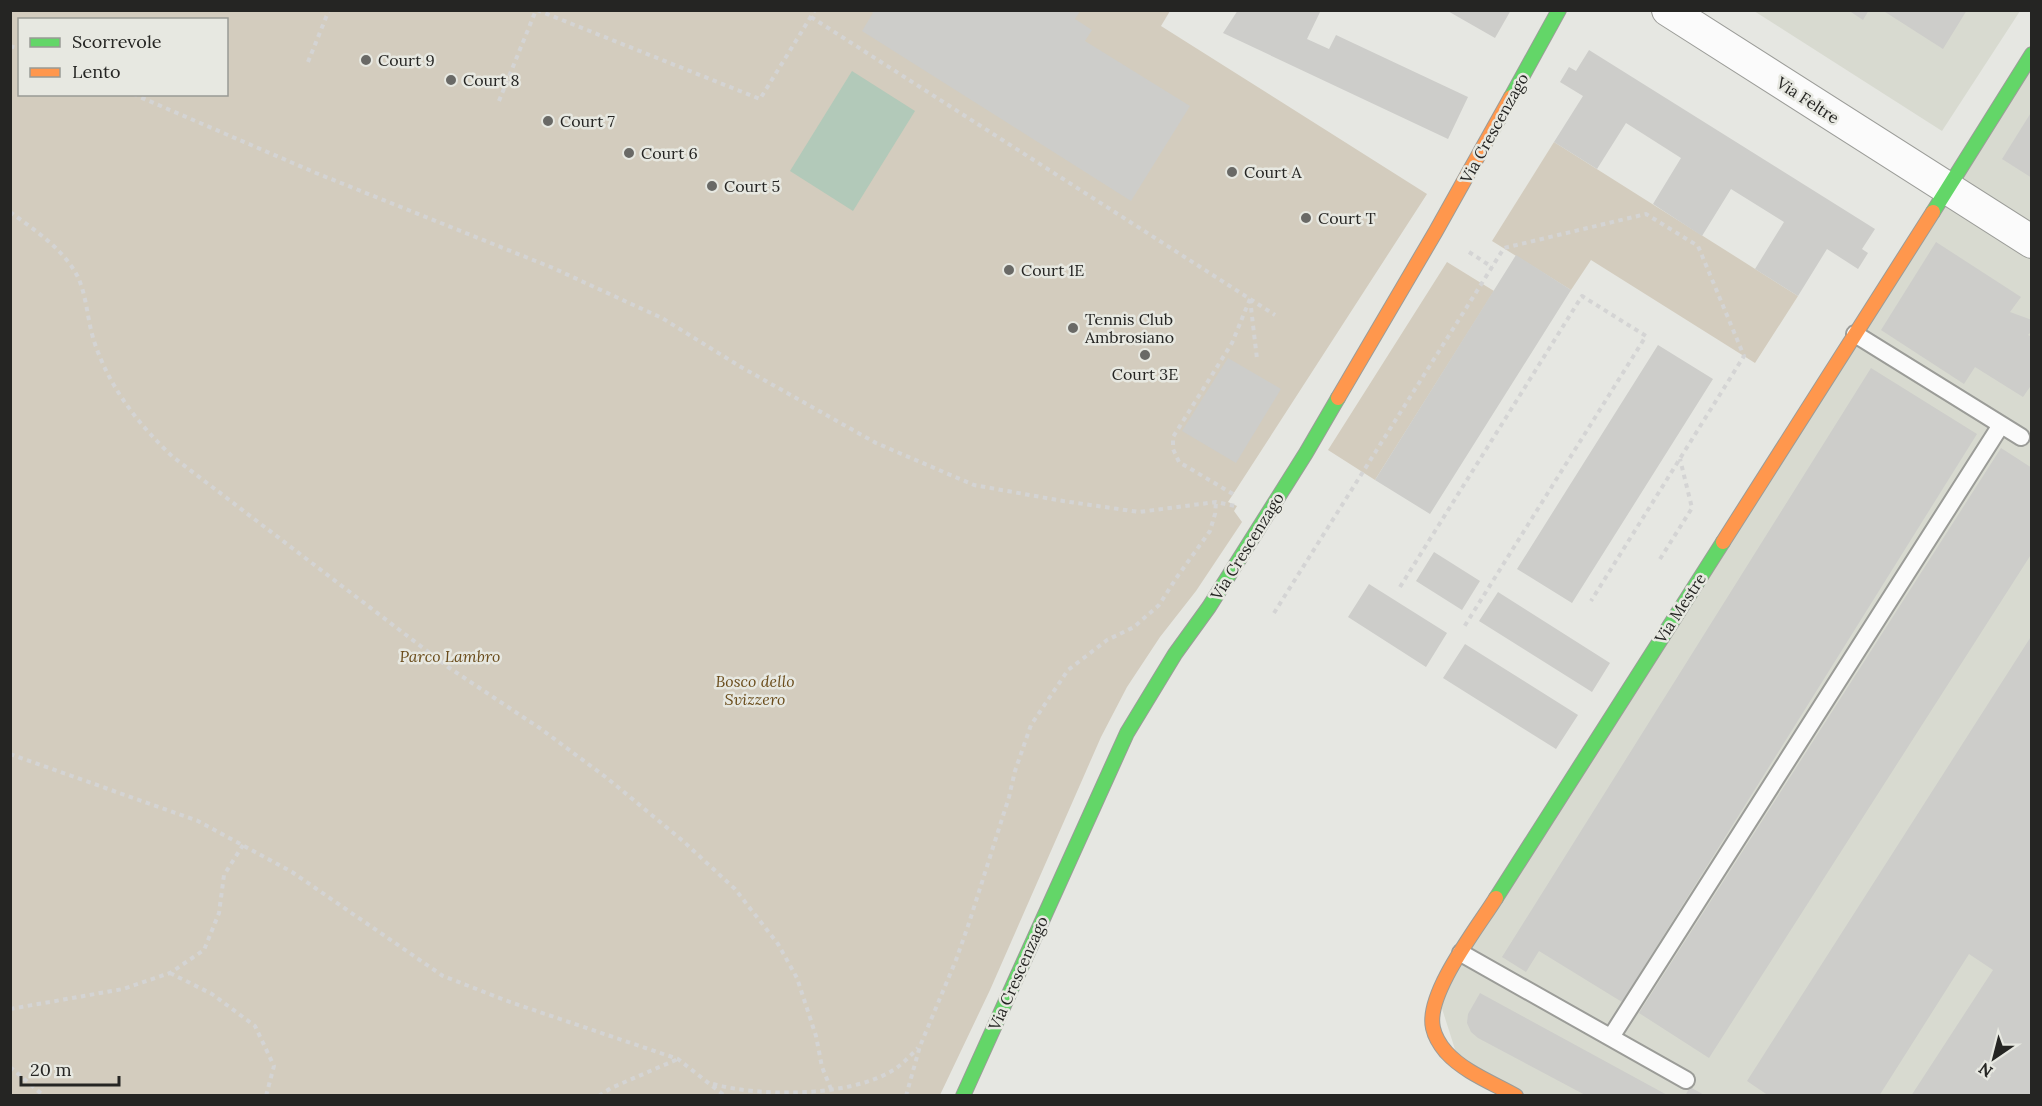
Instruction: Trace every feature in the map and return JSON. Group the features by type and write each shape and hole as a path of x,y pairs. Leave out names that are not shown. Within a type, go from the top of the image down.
{"street":[{"name":"Via Crescenzago","path":"963,1095 1127,734 1175,654 1209,606 1306,453 1436,231 1559,10"},
{"name":"Via Feltre","path":"1668,10 2031,242"},
{"path":"1947,189 2031,54"},
{"name":"Via Mestre","path":"1516,1095 1460,1065 1446,1052 1434,1034 1432,1013 1437,996 1461,953 1947,189"}],"lane":[{"path":"1855,334 2021,437"},
{"path":"1611,1037 2001,425"},
{"path":"1461,953 1686,1080"}],"path":[{"path":"308,62 329,10"},
{"path":"500,101 536,10 760,99 815,10"},
{"path":"811,17 1275,315"},
{"path":"138,96 316,173 553,268 662,318 741,367 876,443 974,485 1139,512 1216,502 1244,508 1271,506"},
{"path":"10,212 43,237 72,267 80,281 94,340 117,390 145,429 173,457 448,667 541,729 607,778 683,841 735,889 778,944 797,978 816,1036 822,1067 831,1089"},
{"path":"1274,613 1504,248 1646,214 1698,246 1744,356 1591,601"},
{"path":"1469,252 1492,267"},
{"path":"1400,587 1582,296 1646,336 1464,627"},
{"path":"1250,298 1257,359"},
{"path":"1233,494 1179,462 1173,449 1173,437 1232,343 1250,298"},
{"path":"1660,559 1692,508 1680,459"},
{"path":"906,1095 920,1046 969,923 1031,725 1068,670 1107,640 1134,627 1159,605 1210,531 1216,502"},
{"path":"10,754 198,821 292,872 443,975 510,1002 678,1059 725,1095"},
{"path":"10,1009 123,989 170,973 204,950 219,913 224,875 243,844"},
{"path":"170,973 212,994 255,1026 274,1066 266,1095"},
{"path":"708,1083 767,1093 831,1089 860,1083 888,1073 904,1062 920,1046"},
{"path":"599,1095 678,1059"},
{"path":"10,1067 45,1095"}],"shaded area":[{"path":"1754,11 2020,11 1942,131"},
{"path":"2031,54 2031,1095 1516,1095 1460,1065 1438,996"},
{"path":"852,71 915,111 853,211 790,171"}],"green space":[{"name":"Parco Lambro","path":"10,11 1170,11 1161,26 1427,194 1228,502 1237,506 1234,511 1242,522 1127,687 1101,737 990,990 940,1095 11,1095"},
{"path":"1554,142 1798,296 1755,363 1591,260 1571,290 1492,241"},
{"path":"1447,262 1494,291 1375,480 1328,450"}],"building":[{"path":"870,10 1081,10 1075,19 1092,30 1085,41 1190,106 1131,201 862,31 873,13"},
{"path":"1238,10 1321,10 1307,39 1329,49 1336,35 1468,97 1448,139 1223,33"},
{"path":"1446,10 1511,10 1495,38"},
{"path":"1848,10 1869,10 1863,20"},
{"path":"1882,10 1967,10 1943,49"},
{"path":"1589,50 1875,229 1862,249 1868,253 1858,269 1827,249 1798,296 1755,269 1784,222 1731,189 1702,236 1653,204 1681,158 1626,123 1597,169 1554,142 1583,96 1560,82 1569,67 1576,71"},
{"path":"2032,111 2032,178 2002,159"},
{"path":"1936,242 2021,297 2010,312 2032,320 2032,331 2028,335 2032,337 2032,384 2023,397 1975,367 1964,384 1881,330"},
{"path":"1516,255 1571,290 1430,514 1375,480"},
{"path":"1658,345 1713,379 1572,603 1517,569"},
{"path":"1228,358 1281,389 1236,463 1182,431"},
{"path":"1871,368 1977,434 1622,1002 1539,951 1526,972 1502,957"},
{"path":"2001,448 2032,468 2032,553 1709,1058 1639,1013"},
{"path":"1434,552 1480,581 1462,610 1416,581"},
{"path":"1369,584 1447,633 1426,667 1348,617"},
{"path":"1498,592 1610,663 1592,692 1479,621"},
{"path":"2032,635 2032,1096 1911,1096 1993,970 1969,954 1879,1096 1769,1096 1747,1081"},
{"path":"1465,644 1578,715 1556,749 1443,678"},
{"path":"1480,993 1669,1096 1587,1096 1478,1038 1471,1032 1467,1023 1468,1014"},
{"path":"1690,1087 1706,1096 1685,1096"}],"traffic: fast":[{"path":"1511,97 1559,10"},
{"path":"1933,212 2032,54"},
{"path":"963,1096 1127,733 1175,654 1209,607 1306,453 1338,398"},
{"path":"1496,898 1723,542"}],"traffic: slow":[{"path":"1338,398 1511,97"},
{"path":"1723,542 1933,212"},
{"path":"1496,898 1445,980 1437,997 1433,1028 1440,1044 1453,1059 1516,1096"}],"place":[{"name":"Court 9","path":"366,60"},
{"name":"Court 8","path":"451,80"},
{"name":"Court 7","path":"548,121"},
{"name":"Court 6","path":"629,153"},
{"name":"Court A","path":"1232,172"},
{"name":"Court 5","path":"712,186"},
{"name":"Court T","path":"1306,218"},
{"name":"Court 1E","path":"1009,270"},
{"name":"Tennis Club Ambrosiano","path":"1073,328"},
{"name":"Court 3E","path":"1145,355"}],"park label":[{"name":"Bosco dello Svizzero","path":"755,690"}]}
